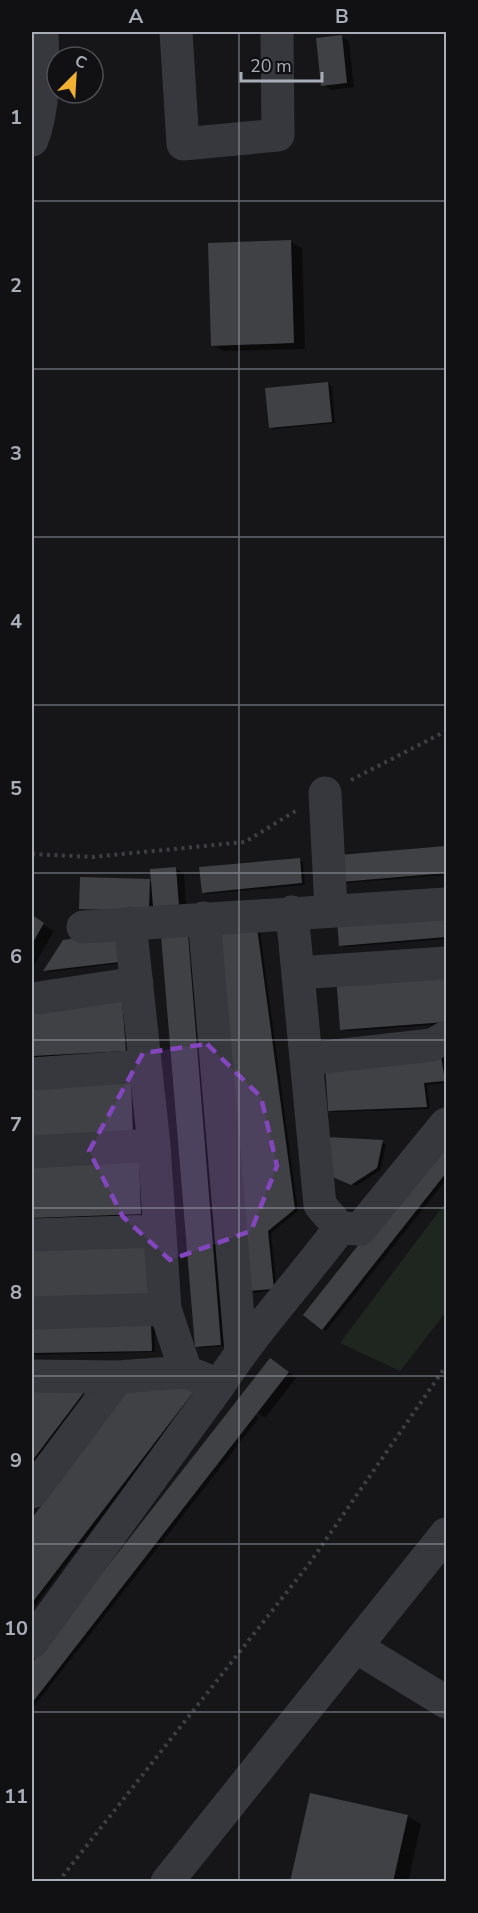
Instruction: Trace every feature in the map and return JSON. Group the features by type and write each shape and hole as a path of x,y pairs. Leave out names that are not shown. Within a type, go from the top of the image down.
{"lane":[{"path":"32,140 37,127 43,76 42,32"},
{"path":"176,32 183,144 278,135 277,32"},
{"path":"325,793 331,909"},
{"path":"83,927 331,909 447,904"},
{"path":"292,912 308,1059 320,1205 340,1228 360,1229 447,1124"},
{"path":"204,918 241,1352"},
{"path":"130,923 153,1145 165,1309 186,1372"},
{"path":"298,973 447,963"},
{"path":"39,998 137,983"},
{"path":"308,1059 432,1045 447,1037"},
{"path":"32,1074 144,1066"},
{"path":"32,1152 153,1145"},
{"path":"32,1642 241,1352 340,1228"},
{"path":"32,1235 159,1231"},
{"path":"32,1313 165,1309"},
{"path":"32,1376 118,1377 186,1372 219,1385"},
{"path":"32,1492 118,1377"},
{"path":"166,1881 447,1534"},
{"path":"356,1647 447,1702"}],"path":[{"path":"32,854 92,857 245,842 325,793 447,731"},
{"path":"58,1881 309,1564 447,1366"}],"highlighted area":[{"path":"207,1044 261,1097 277,1166 251,1231 170,1260 123,1217 89,1151 143,1053"}],"shaded area":[{"path":"446,1202 446,1312 400,1371 340,1343"}],"building":[{"path":"342,35 347,83 321,86 316,38"},
{"path":"291,240 294,343 211,346 208,243"},
{"path":"328,382 332,422 269,428 265,388"},
{"path":"446,846 446,873 341,882 339,855"},
{"path":"300,858 302,883 202,893 199,867"},
{"path":"176,867 179,906 153,907 150,869"},
{"path":"80,877 150,879 149,911 79,909"},
{"path":"446,912 446,937 339,946 337,920"},
{"path":"32,915 44,923 32,944"},
{"path":"256,920 295,1209 268,1231 274,1289 249,1291 210,925"},
{"path":"117,933 119,962 43,971 63,940"},
{"path":"188,934 221,1345 195,1347 161,936"},
{"path":"446,967 446,1022 340,1030 336,975"},
{"path":"122,999 126,1051 32,1056 32,1005"},
{"path":"440,1050 445,1081 424,1083 427,1107 328,1111 325,1062"},
{"path":"131,1083 133,1134 32,1141 32,1087"},
{"path":"446,1134 446,1173 322,1330 303,1315"},
{"path":"327,1137 383,1140 377,1168 351,1185 328,1175"},
{"path":"139,1160 141,1214 32,1218 32,1164"},
{"path":"147,1244 149,1296 32,1298 32,1246"},
{"path":"151,1324 152,1351 32,1353 32,1328"},
{"path":"270,1358 289,1372 32,1703 32,1663"},
{"path":"164,1381 195,1390 32,1603 32,1518 131,1386"},
{"path":"32,1390 85,1391 32,1461"},
{"path":"310,1793 408,1815 393,1882 290,1882"}]}
